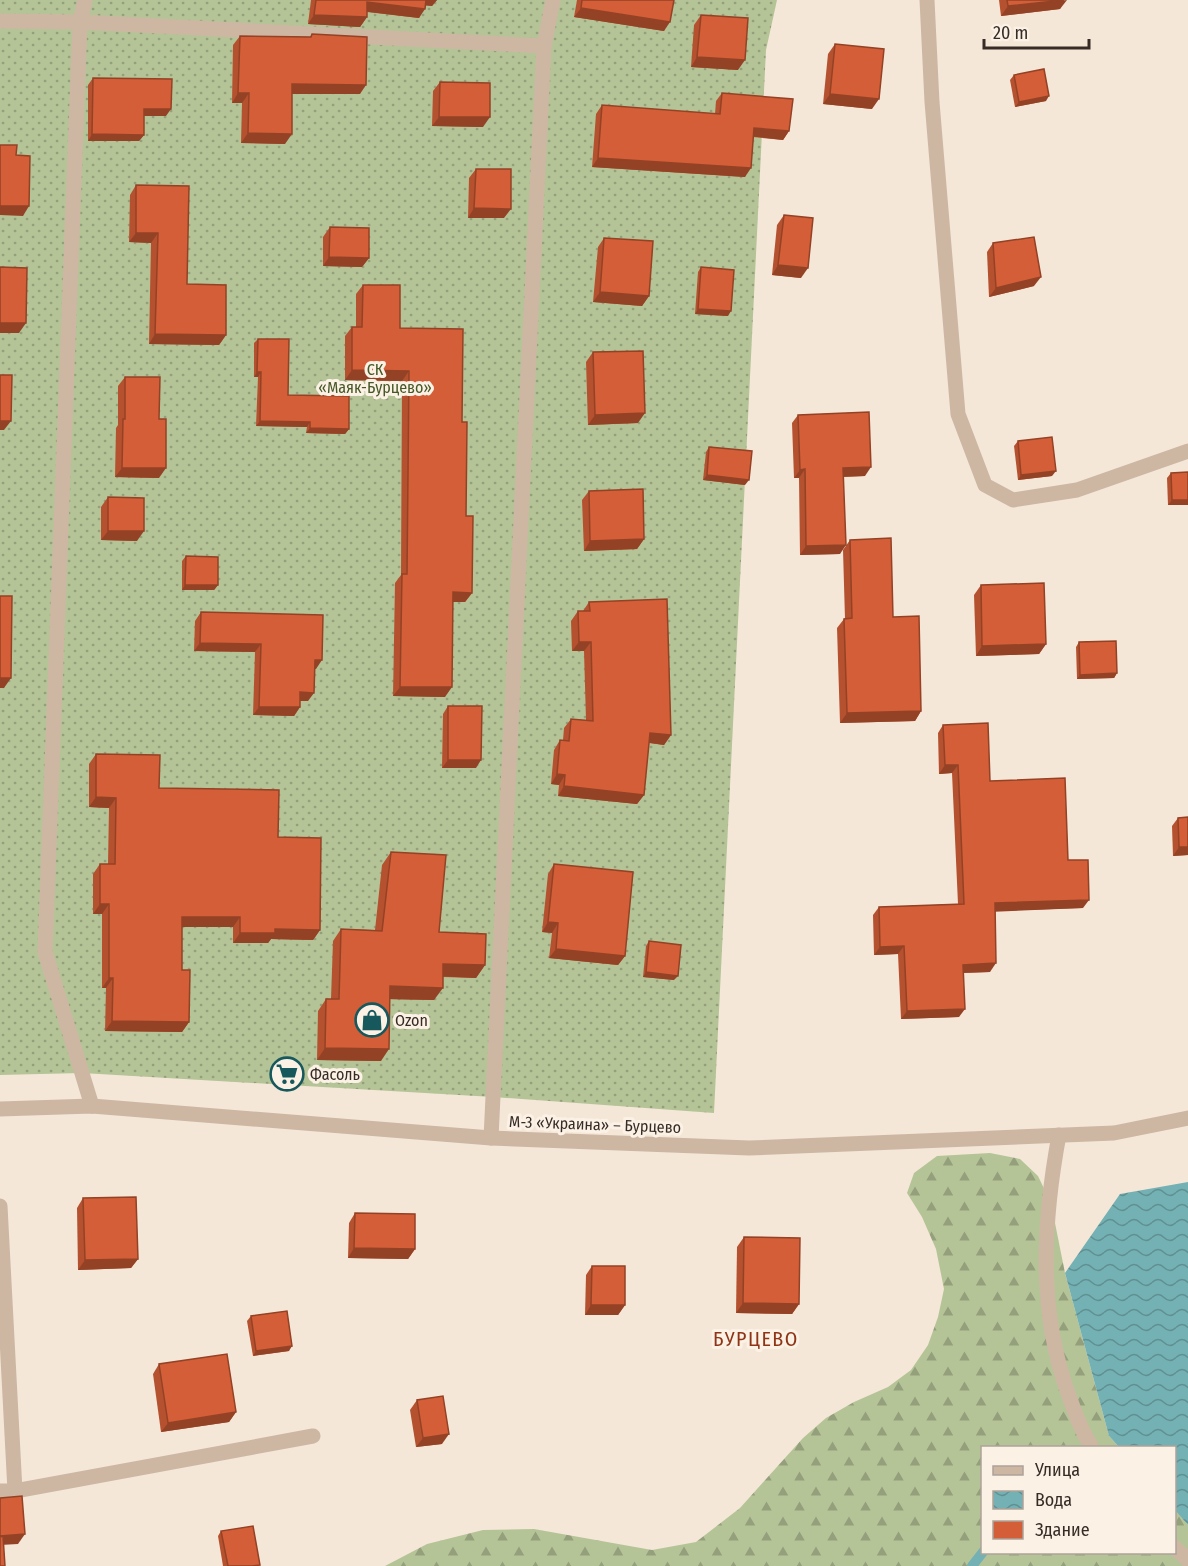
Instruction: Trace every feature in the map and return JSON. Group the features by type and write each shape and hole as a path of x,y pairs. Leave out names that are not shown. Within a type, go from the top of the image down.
{"street":[{"path":"85,0 80,22 45,952 92,1106"},
{"path":"491,1138 544,46 553,0"},
{"path":"927,0 932,102 958,414 985,484 1013,500 1077,490 1188,451"},
{"path":"0,21 80,22 544,46"},
{"name":"М-3 «Украина» – Бурцево","path":"0,1109 92,1106 491,1138 749,1148 1114,1133 1188,1118"},
{"path":"1059,1135 1052,1173 1046,1234 1046,1294 1058,1364 1081,1431 1091,1446"},
{"path":"0,1206 7,1491 313,1436"},
{"path":"1176,1549 1188,1560"}],"green space":[{"name":"СК «Маяк-Бурцево»","path":"0,0 777,0 766,50 714,1113 493,1097 82,1073 0,1075"},
{"path":"990,1153 1020,1159 1038,1176 1051,1203 1065,1273 1109,1436 1118,1446 981,1446 981,1554 1176,1554 1176,1510 1188,1525 1188,1566 385,1566 427,1544 483,1530 534,1529 652,1550 696,1542 740,1508 803,1438 826,1418 888,1387 911,1370 928,1345 938,1317 944,1289 936,1249 922,1217 907,1193 914,1173 937,1156"}],"water":[{"path":"1188,1182 1188,1525 1176,1511 1176,1446 1118,1446 1109,1436 1065,1273 1120,1194"}],"building":[{"path":"316,0 426,0 425,9 367,2 367,17 314,15"},
{"path":"582,0 674,0 670,22 581,8"},
{"path":"1007,0 1064,0 1008,6"},
{"path":"701,15 748,18 745,60 697,57"},
{"path":"312,34 367,37 366,85 292,84 292,134 248,133 249,93 238,93 240,36 311,37"},
{"path":"835,44 884,49 879,99 830,94"},
{"path":"1044,69 1049,96 1019,102 1014,75"},
{"path":"93,78 172,79 171,109 144,109 144,135 92,134"},
{"path":"440,82 490,83 490,117 439,117"},
{"path":"722,93 793,99 789,131 754,128 751,168 598,158 602,105 720,114"},
{"path":"0,145 17,145 16,155 30,156 29,206 0,206"},
{"path":"476,169 511,169 511,209 474,208"},
{"path":"136,185 189,186 187,284 226,285 226,335 155,334 158,233 136,233"},
{"path":"784,215 813,218 808,268 778,265"},
{"path":"330,227 369,228 369,258 329,257"},
{"path":"1034,237 1041,277 996,288 993,243"},
{"path":"604,238 653,241 649,296 600,292"},
{"path":"0,267 27,268 26,323 0,323"},
{"path":"701,267 734,270 731,311 698,309"},
{"path":"363,285 400,285 400,328 463,329 462,422 467,422 466,516 473,516 472,593 453,592 452,687 400,687 402,574 407,574 409,371 352,370 352,327 362,327"},
{"path":"258,339 289,339 288,395 349,396 349,429 310,428 310,422 260,421 261,372 257,372"},
{"path":"643,351 645,413 595,415 593,352"},
{"path":"0,375 12,375 11,421 0,421"},
{"path":"125,377 160,377 159,419 166,419 166,468 122,468"},
{"path":"869,412 871,467 843,468 846,545 806,546 805,469 800,470 798,415"},
{"path":"1052,437 1056,471 1021,475 1018,441"},
{"path":"709,447 752,451 749,480 707,475"},
{"path":"1188,472 1188,500 1172,500 1171,473"},
{"path":"643,489 644,539 590,541 589,491"},
{"path":"108,497 144,498 144,531 108,531"},
{"path":"891,538 893,617 919,616 921,711 847,713 844,619 852,618 850,540"},
{"path":"186,556 218,557 218,585 185,585"},
{"path":"1044,583 1046,644 982,646 981,585"},
{"path":"0,596 12,596 11,678 0,678"},
{"path":"667,599 671,735 650,733 644,795 564,786 565,775 557,774 560,740 569,741 571,719 593,721 591,642 579,642 578,611 590,611 589,602"},
{"path":"201,612 323,615 322,660 315,660 314,693 300,692 300,707 259,707 261,644 200,643"},
{"path":"1116,641 1117,673 1080,675 1079,642"},
{"path":"448,706 482,706 481,760 448,760"},
{"path":"988,723 990,781 1065,778 1068,860 1088,860 1089,900 995,903 996,963 963,965 965,1009 907,1011 904,946 880,947 879,907 964,904 958,765 945,765 943,725"},
{"path":"96,754 160,755 159,788 279,790 278,837 321,838 320,930 275,929 275,933 240,933 240,917 182,917 182,970 190,970 189,1022 112,1021 113,978 109,978 109,904 100,904 100,864 115,864 116,798 96,797"},
{"path":"1188,817 1188,847 1179,847 1178,818"},
{"path":"391,852 446,855 439,932 486,934 485,965 443,964 443,988 390,986 389,1049 325,1048 326,999 339,999 341,929 382,931"},
{"path":"554,864 633,872 625,956 556,949 558,923 548,922"},
{"path":"649,941 681,945 678,976 646,972"},
{"path":"136,1197 138,1259 85,1260 83,1198"},
{"path":"355,1213 415,1214 415,1249 354,1248"},
{"path":"744,1237 800,1238 799,1304 743,1303"},
{"path":"592,1266 625,1266 625,1305 591,1305"},
{"path":"287,1311 292,1346 256,1351 251,1316"},
{"path":"227,1354 236,1412 168,1423 159,1364"},
{"path":"443,1396 449,1434 423,1438 417,1400"},
{"path":"22,1496 25,1534 0,1536 0,1498"},
{"path":"253,1526 260,1565 228,1566 221,1531"},
{"path":"3,1536 5,1566 0,1566 0,1537"}],"waterway":[{"path":"972,1566 981,1554"}],"place":[{"name":"Ozon","path":"372,1020"},
{"name":"Фасоль","path":"287,1074"}],"district":[{"name":"БУРЦЕВО","path":"756,1339"}]}
